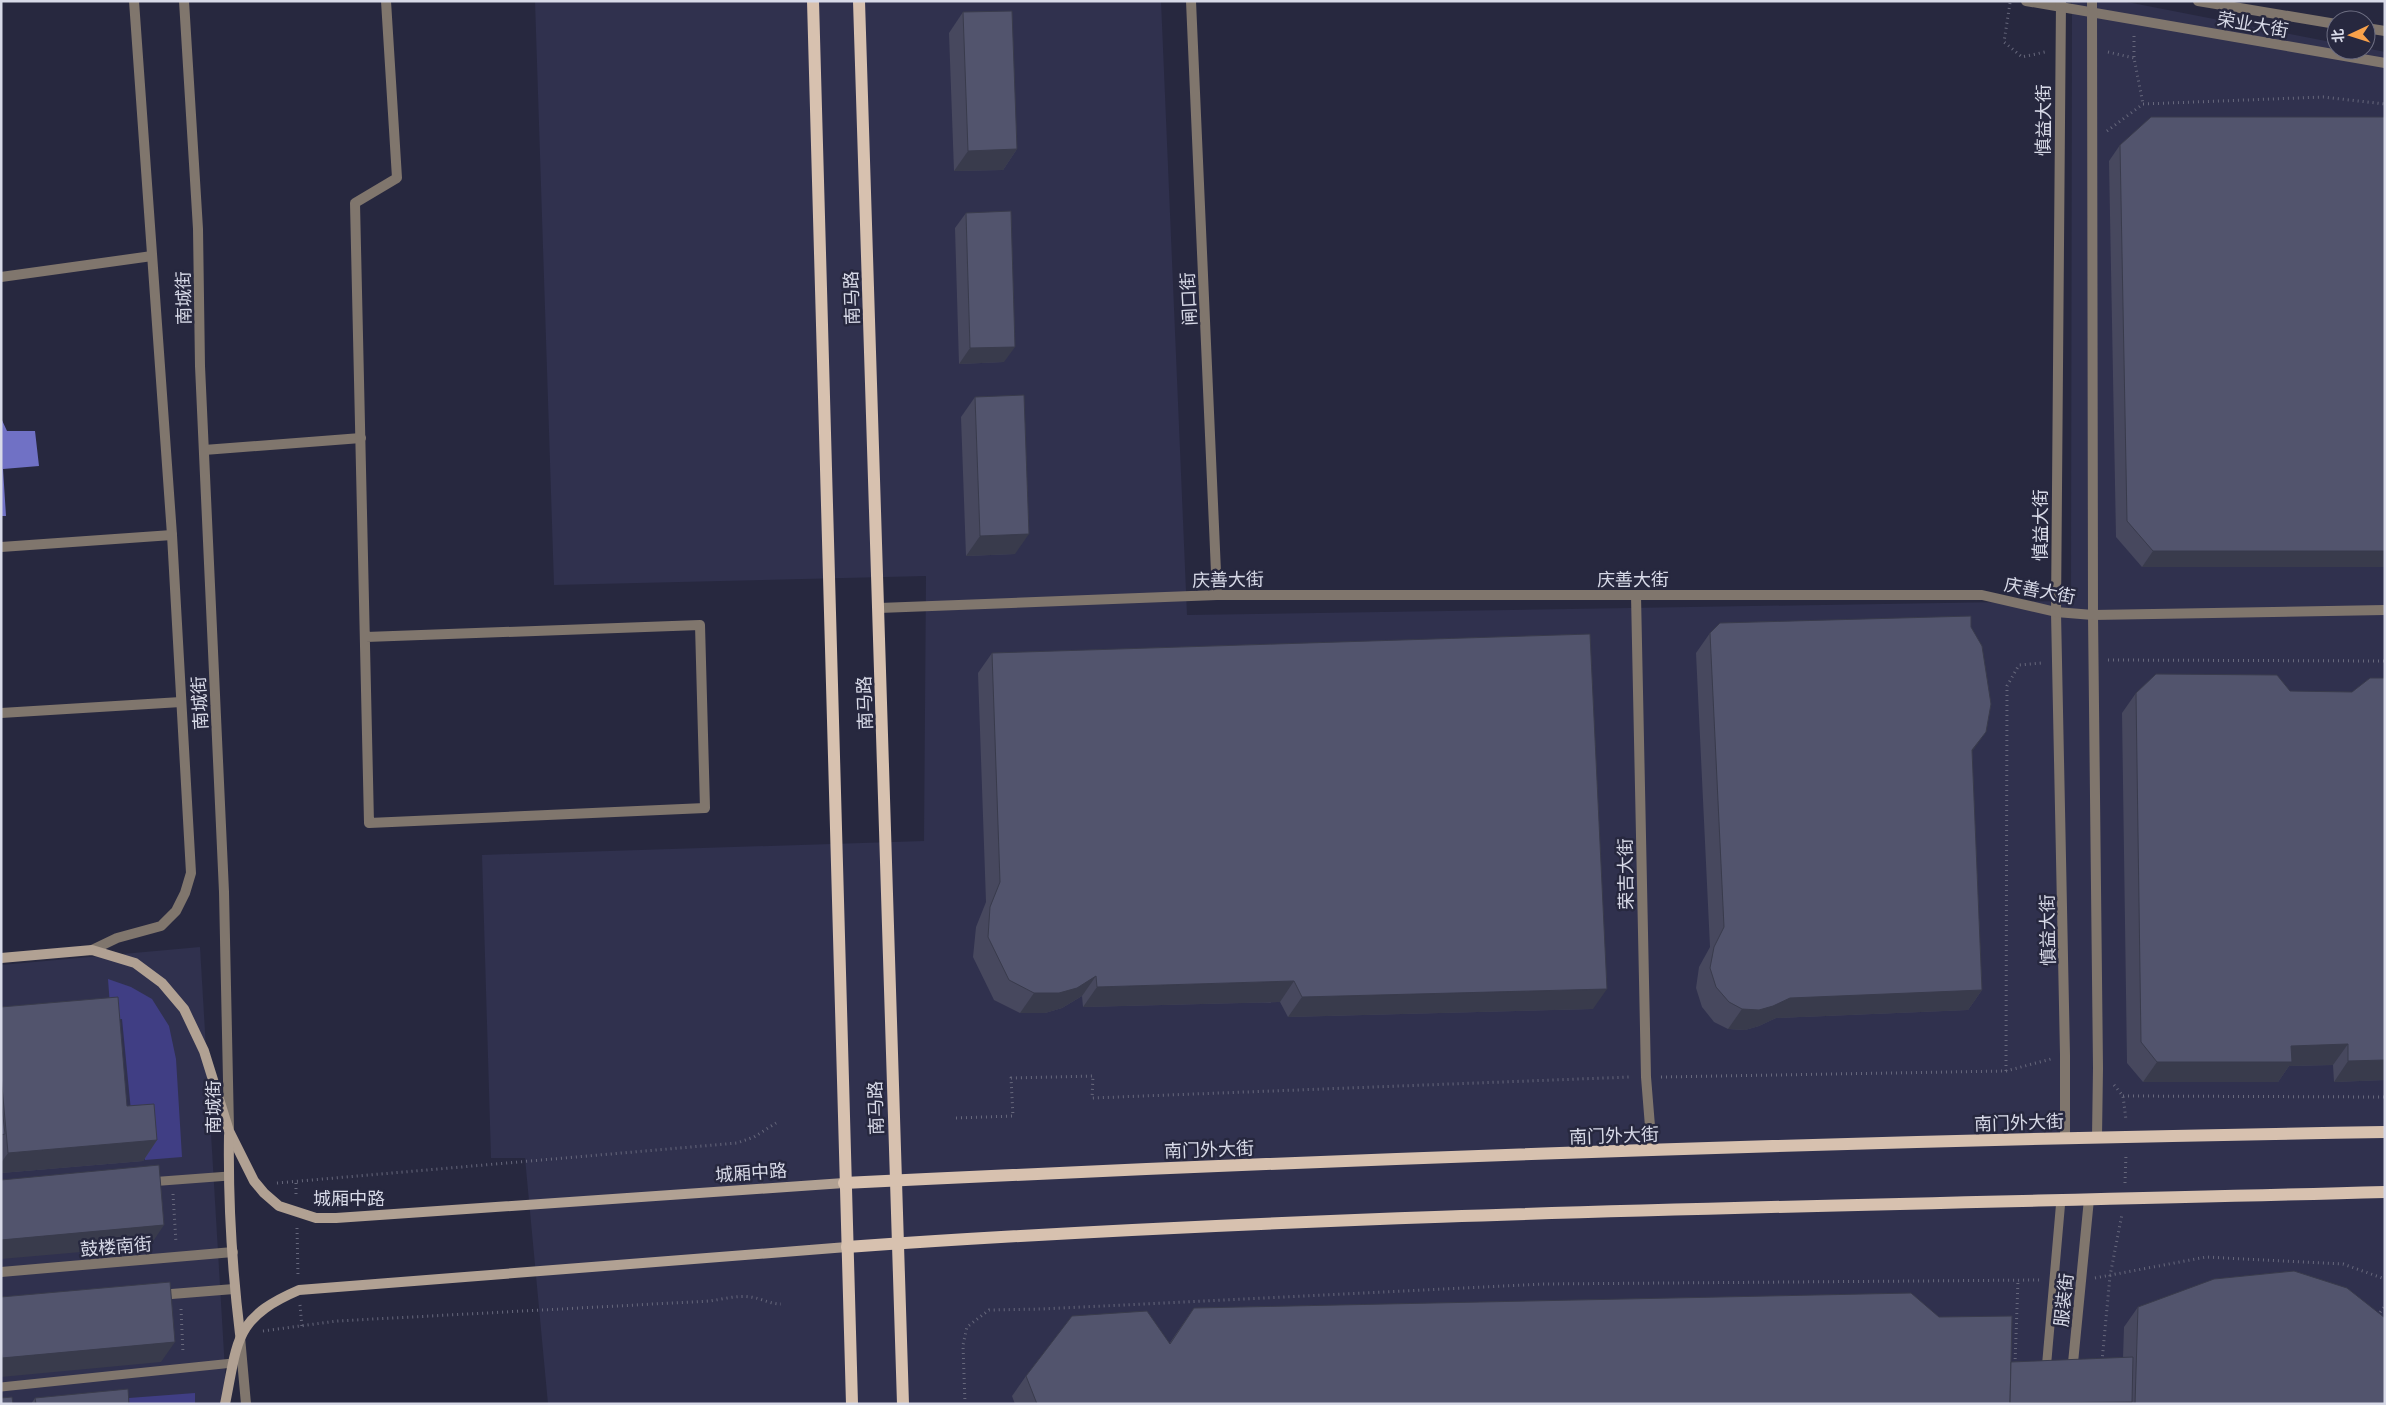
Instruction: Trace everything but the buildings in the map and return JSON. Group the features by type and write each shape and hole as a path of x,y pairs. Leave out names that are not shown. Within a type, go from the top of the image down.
{"main road":[{"name":"南马路","path":"813,1 844,1183 852,1404"},
{"name":"南马路","path":"859,1 903,1404"},
{"name":"城厢中路","path":"1,958 92,950 135,963 162,983 184,1009 204,1051 229,1131 254,1181 279,1206 297,1213 316,1218 336,1218 844,1183"},
{"name":"南城街","path":"229,1131 234,1289 240,1334"},
{"name":"南门外大街","path":"844,1183 1652,1151 2127,1136 2385,1132"},
{"path":"225,1404 240,1334 258,1312 273,1301 299,1290 1026,1234 1386,1220 2061,1199 2385,1192"}],"street":[{"name":"南城街","path":"92,950 117,938 161,926 176,911 185,893 191,873 172,535 134,1"},
{"name":"南城街","path":"184,1 198,229 204,450 224,892 229,1131"},
{"path":"366,637 700,625 705,808 369,823 355,203 397,178 386,1"},
{"name":"闸口街","path":"1191,1 1217,595"},
{"name":"荣业大街","path":"2026,1 2061,4 2092,13 2385,63"},
{"path":"2092,1 2093,660 2098,1068 2097,1137"},
{"name":"荣业大街","path":"2198,1 2326,22"},
{"name":"慎益大街","path":"2061,4 2056,612 2065,1138"},
{"path":"1,277 152,256"},
{"path":"204,450 361,438"},
{"path":"1,547 172,535"},
{"name":"庆善大街","path":"879,608 1217,595 1982,595 2056,612 2093,615 2385,610"},
{"name":"荣吉大街","path":"1636,595 1646,1077 1652,1151"},
{"path":"1,713 181,702"},
{"name":"服装街","path":"2070,1385 2089,1199"},
{"name":"鼓楼南街","path":"1,1272 233,1252"},
{"path":"150,1296 234,1289"},
{"name":"南城街","path":"240,1334 246,1404"}],"lane":[{"path":"143,1183 229,1176"},
{"path":"2045,1385 2061,1199"},
{"path":"1,1387 233,1363"}],"path":[{"path":"2134,58 2143,104"},
{"path":"2091,143 2143,104 2323,97 2385,104"},
{"path":"2093,660 2385,661"},
{"path":"2006,1071 2007,686 2019,665 2057,662"},
{"path":"956,1118 1013,1116 1011,1078 1094,1076 1092,1098 1646,1077 2006,1071 2065,1055"},
{"path":"2098,1068 2123,1096 2127,1136 2125,1198 2110,1276 2101,1364"},
{"path":"2123,1096 2385,1096"},
{"path":"254,1181 296,1182 737,1144 754,1137 776,1123"},
{"path":"296,1182 302,1327"},
{"path":"2082,1280 2206,1257 2343,1264 2385,1279"},
{"path":"2014,1366 2018,1280"},
{"path":"965,1404 963,1346 967,1327 989,1310 1051,1309 1543,1284 2054,1280"},
{"path":"240,1334 337,1321 710,1301 748,1296 761,1299 770,1304 781,1304"},
{"path":"2374,1320 2385,1306"}],"shaded area":[{"path":"535,1 1161,1 1187,615 2071,601 2072,1 2122,1 2326,41 2326,60 2376,60 2376,50 2385,52 2385,1404 548,1404 525,1158 491,1158 482,855 924,841 926,576 554,585"},
{"path":"1,418 7,431 35,431 39,466 3,469 6,516 1,516"},
{"path":"200,947 227,1404 1,1404 1,965"},
{"path":"108,979 131,987 152,999 169,1026 176,1059 182,1157 145,1160 141,1110 131,1111 122,1019 111,1020"},
{"path":"195,1393 195,1404 129,1404 129,1398"}]}
